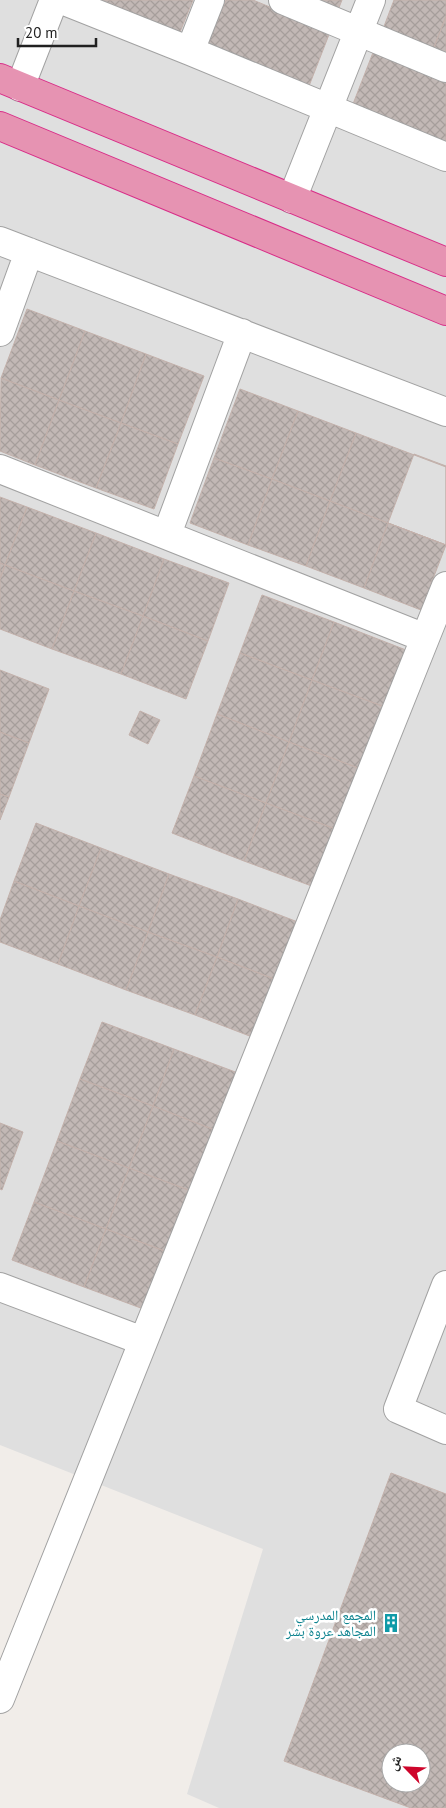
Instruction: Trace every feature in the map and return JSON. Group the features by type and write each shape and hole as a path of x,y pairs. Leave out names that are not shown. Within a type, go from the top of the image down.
{"highway":[{"path":"10,82 446,262"},
{"path":"0,126 446,311"}],"street":[{"path":"10,82 54,0"},
{"path":"62,0 328,107 446,157"},
{"path":"190,51 210,0"},
{"path":"283,0 446,68"},
{"path":"292,199 371,0"},
{"path":"0,241 446,412"},
{"path":"0,332 29,252"},
{"path":"167,534 242,333"},
{"path":"0,469 425,638"},
{"path":"0,1698 446,586"},
{"path":"446,1285 398,1409 446,1430"},
{"path":"0,1287 143,1341"}],"shaded area":[{"path":"0,0 446,0 446,1808 219,1808 187,1794 263,1549 0,1445"}],"building":[{"path":"102,0 193,0 180,32"},
{"path":"226,0 253,0 330,32 309,86 208,44"},
{"path":"313,0 342,0 338,10"},
{"path":"394,0 446,0 446,16 433,50 383,29"},
{"path":"446,16 446,55 433,50"},
{"path":"374,50 446,80 446,143 353,104"},
{"path":"27,309 85,331 59,400 1,378"},
{"path":"85,331 146,354 121,423 59,400"},
{"path":"146,354 204,376 178,444 121,423"},
{"path":"1,378 59,400 35,465 0,451"},
{"path":"240,389 298,411 272,479 214,458"},
{"path":"59,400 121,423 96,488 35,465"},
{"path":"298,411 356,433 330,501 272,479"},
{"path":"121,423 178,444 154,509 96,488"},
{"path":"356,433 446,467 446,545 330,501"},
{"path":"414,454 446,466 446,545 388,523"},
{"path":"214,458 272,479 248,545 190,523"},
{"path":"272,479 330,501 306,566 248,545"},
{"path":"0,497 27,507 5,565 0,563"},
{"path":"330,501 388,523 364,588 306,566"},
{"path":"27,507 96,533 74,591 5,565"},
{"path":"388,523 446,545 421,610 364,588"},
{"path":"96,533 164,559 143,616 74,591"},
{"path":"164,559 229,583 208,641 143,616"},
{"path":"0,563 5,565 0,579"},
{"path":"5,565 74,591 52,649 0,629 0,579"},
{"path":"74,591 143,616 121,674 52,649"},
{"path":"262,595 334,622 312,680 240,653"},
{"path":"143,616 208,641 186,699 121,674"},
{"path":"334,622 406,650 385,707 312,680"},
{"path":"240,653 312,680 289,742 217,714"},
{"path":"0,670 49,689 29,743 0,732"},
{"path":"312,680 385,707 361,769 289,742"},
{"path":"140,711 160,720 148,744 129,735"},
{"path":"217,714 289,742 266,803 194,776"},
{"path":"0,732 29,743 9,797 0,794"},
{"path":"289,742 361,769 338,830 266,803"},
{"path":"194,776 266,803 244,861 172,833"},
{"path":"0,794 9,797 0,820"},
{"path":"266,803 338,830 317,888 244,861"},
{"path":"36,823 101,848 79,906 14,881"},
{"path":"101,848 169,874 148,932 79,906"},
{"path":"169,874 238,899 217,957 148,932"},
{"path":"14,881 79,906 58,964 0,942 0,920"},
{"path":"238,899 303,924 282,982 217,957"},
{"path":"79,906 148,932 126,990 58,964"},
{"path":"148,932 217,957 195,1015 126,990"},
{"path":"217,957 282,982 260,1040 195,1015"},
{"path":"102,1022 174,1049 153,1106 80,1079"},
{"path":"174,1049 246,1076 225,1134 153,1106"},
{"path":"80,1079 153,1106 129,1168 57,1141"},
{"path":"153,1106 225,1134 202,1195 129,1168"},
{"path":"0,1123 23,1132 2,1190 0,1189"},
{"path":"57,1141 129,1168 106,1229 34,1202"},
{"path":"129,1168 202,1195 178,1256 106,1229"},
{"path":"34,1202 106,1229 84,1287 12,1260"},
{"path":"106,1229 178,1256 157,1314 84,1287"},
{"name":"المجمع المدرسي المجاهد عروة بشر","path":"391,1473 446,1494 446,1808 411,1808 284,1761"}],"place":[{"name":"المجمع المدرسي المجاهد عروة بشر","path":"391,1623"}]}
